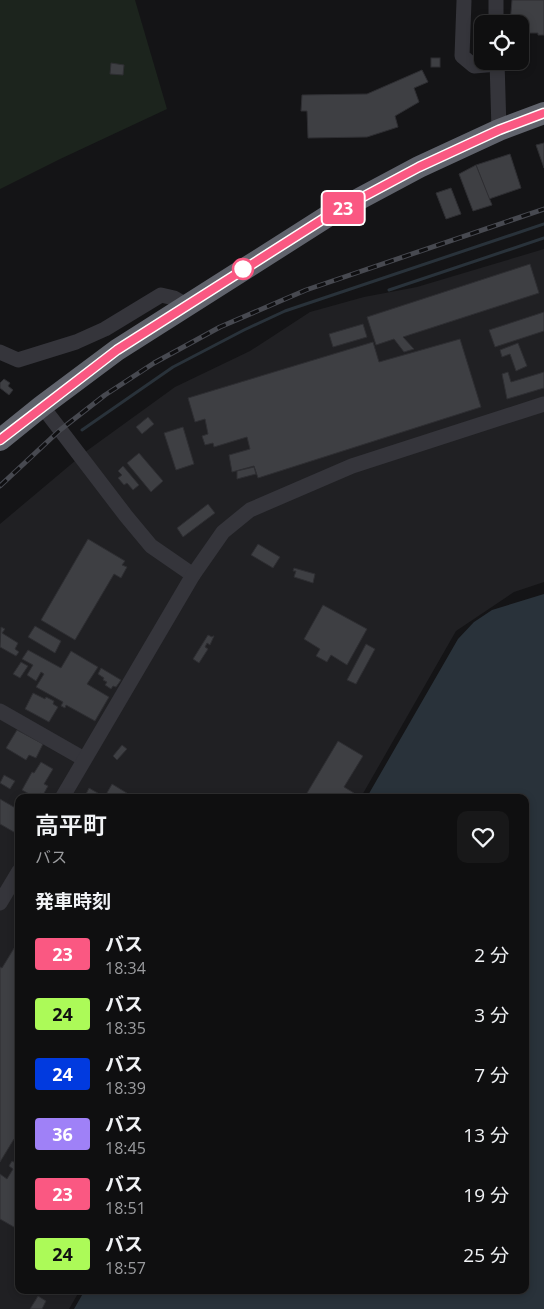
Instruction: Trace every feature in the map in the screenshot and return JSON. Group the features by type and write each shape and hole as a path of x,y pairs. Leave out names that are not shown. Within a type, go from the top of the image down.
{"highway":[{"path":"0,440 117,350 331,214 419,167 499,130 544,113"}],"street":[{"path":"496,0 496,15"},
{"path":"464,1 462,56 474,66"},
{"path":"498,70 499,130"},
{"path":"0,352 18,360 76,342 105,329 160,295 174,298 186,305"},
{"path":"64,794 193,575 223,532 250,510 352,466 544,404"},
{"path":"42,406 151,546 193,575"},
{"path":"0,711 84,759"},
{"path":"0,903 15,878"}],"shaded area":[{"path":"0,0 135,0 167,109 0,189"},
{"path":"544,249 544,582 514,592 456,631 363,794 15,794 15,1294 78,1294 69,1309 0,1309 0,524 88,450 175,387 250,351 310,312 364,297 417,287"},
{"path":"544,594 544,1309 74,1309 83,1294 529,1294 529,794 369,794 458,639 474,622 492,610"}],"building":[{"path":"512,0 544,0 544,35 529,33 529,15 511,15"},
{"path":"431,58 440,58 440,67 431,67"},
{"path":"111,63 124,65 123,75 110,74"},
{"path":"422,70 428,82 414,88 419,102 395,116 398,127 367,137 308,138 307,111 301,111 302,95 367,94"},
{"path":"544,143 544,168 536,145"},
{"path":"510,154 521,188 489,199 476,165"},
{"path":"476,165 492,205 473,211 459,174"},
{"path":"451,188 461,214 446,219 436,193"},
{"path":"530,264 539,293 403,337 414,349 404,352 394,339 376,345 367,317"},
{"path":"544,312 544,331 495,347 489,330"},
{"path":"363,324 367,337 333,347 329,334"},
{"path":"460,339 481,407 258,478 254,466 232,472 229,455 250,449 247,437 214,447 213,443 205,445 202,436 208,434 205,419 195,422 188,398 373,342 379,362"},
{"path":"518,343 527,366 516,371 510,354 502,357 500,350"},
{"path":"508,372 511,382 544,372 544,388 507,399 502,374"},
{"path":"4,379 10,383 8,386 13,390 9,395 0,388 0,383"},
{"path":"148,417 154,424 142,434 136,427"},
{"path":"183,427 194,464 176,470 164,433"},
{"path":"139,453 163,481 151,492 127,463"},
{"path":"123,466 139,485 133,490 127,483 124,485 118,478 122,475 118,471"},
{"path":"254,467 256,474 237,479 237,471"},
{"path":"208,504 215,513 183,537 177,528"},
{"path":"88,539 125,561 122,565 127,567 121,578 114,574 75,640 41,620"},
{"path":"258,544 280,557 273,568 251,555"},
{"path":"294,568 315,574 313,583 294,577 296,571 293,571"},
{"path":"323,605 367,629 347,665 331,655 327,662 316,656 320,649 304,639"},
{"path":"35,626 61,641 55,653 28,637"},
{"path":"1,627 5,629 2,633 18,643 15,649 19,652 16,656 0,647"},
{"path":"208,635 214,636 210,645 207,643 205,647 208,649 199,663 193,659"},
{"path":"366,644 375,649 356,684 347,680"},
{"path":"28,650 61,668 71,651 98,667 87,684 109,697 95,721 66,705 65,708 61,706 63,702 36,687 44,674 41,672 36,681 27,675 33,665 22,659"},
{"path":"21,662 28,666 20,678 13,674"},
{"path":"101,668 121,680 116,687 113,686 111,689 105,685 107,682 98,674"},
{"path":"33,693 54,701 53,704 58,707 49,722 25,709"},
{"path":"17,730 43,744 36,758 29,755 26,760 6,748"},
{"path":"338,741 363,756 344,787 353,794 306,794"},
{"path":"122,745 127,749 117,760 113,756"},
{"path":"41,762 53,769 44,784 48,786 44,794 29,794 22,790 32,772 34,773"},
{"path":"4,775 15,781 10,789 0,783"},
{"path":"112,784 128,794 106,794"},
{"path":"89,788 100,794 86,794"},
{"path":"0,799 15,808 15,833 0,824"},
{"path":"15,947 15,1140 0,1162 0,967 2,968"},
{"path":"12,1161 15,1163 15,1228 0,1219 0,1174 7,1179 13,1169 9,1166"},
{"path":"38,1296 46,1301 42,1309 30,1309"}],"waterway":[{"path":"82,430 173,367 285,311 544,224"},
{"path":"389,290 544,238"}],"railway":[{"path":"0,486 60,430 105,395 154,363 220,327 306,290 544,209"}],"bus line":[{"name":"23","path":"0,440 117,350 331,214 419,167 499,130 544,113"}]}
